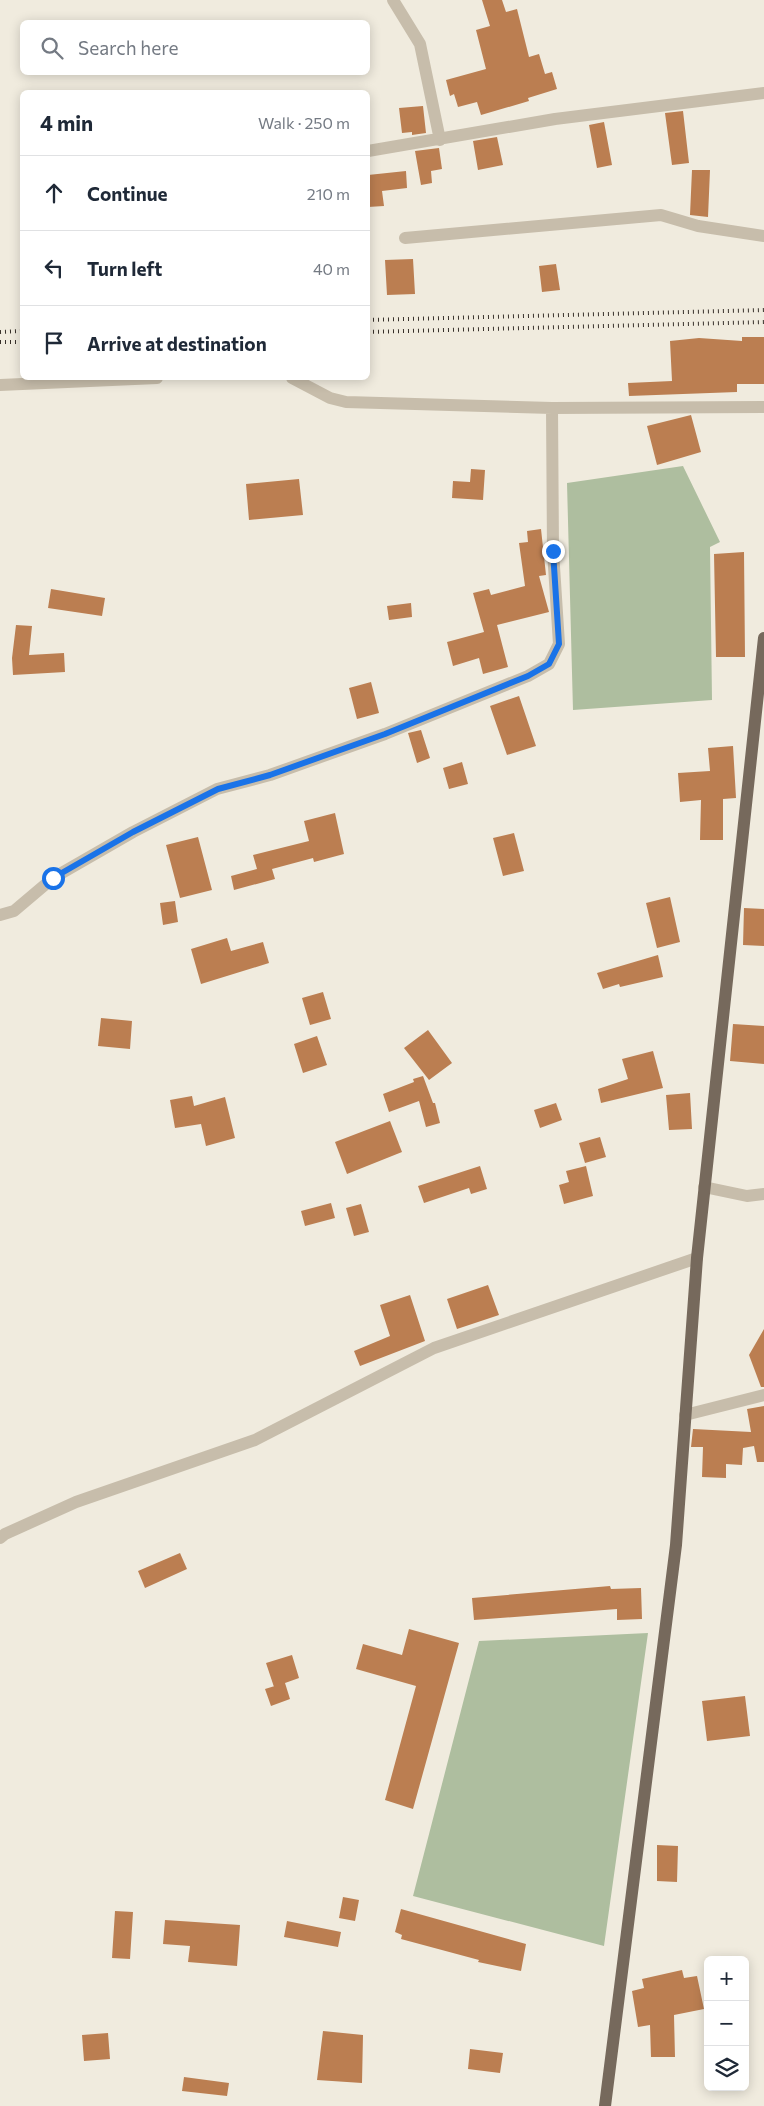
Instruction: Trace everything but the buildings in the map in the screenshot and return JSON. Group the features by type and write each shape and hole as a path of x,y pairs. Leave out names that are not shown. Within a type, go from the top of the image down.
{"main road":[{"path":"605,2106 676,1545 696,1258 764,638"}],"street":[{"path":"393,0 420,44 440,140"},
{"path":"370,150 440,140 564,117 764,93"},
{"path":"405,238 661,215 698,226 764,236"},
{"path":"0,385 112,380"},
{"path":"300,380 330,398 346,402 552,408 764,407"},
{"path":"0,915 14,911 53,878 133,832 218,789 270,775 385,734 528,676 549,664 559,644 553,551 552,408"},
{"path":"704,1187 747,1196 764,1194"},
{"path":"0,1538 76,1502 255,1440 434,1348 696,1258"},
{"path":"685,1415 764,1395"}],"green space":[{"path":"683,466 720,542 710,547 712,700 573,710 567,483"},
{"path":"648,1633 604,1946 413,1896 479,1641"}],"railway":[{"path":"370,320 764,310"},
{"path":"370,332 764,322"},
{"path":"0,332 20,331"},
{"path":"0,342 20,342"}],"route":[{"path":"53,878 133,832 218,789 270,775 385,734 528,676 549,664 559,644 553,551"}]}
